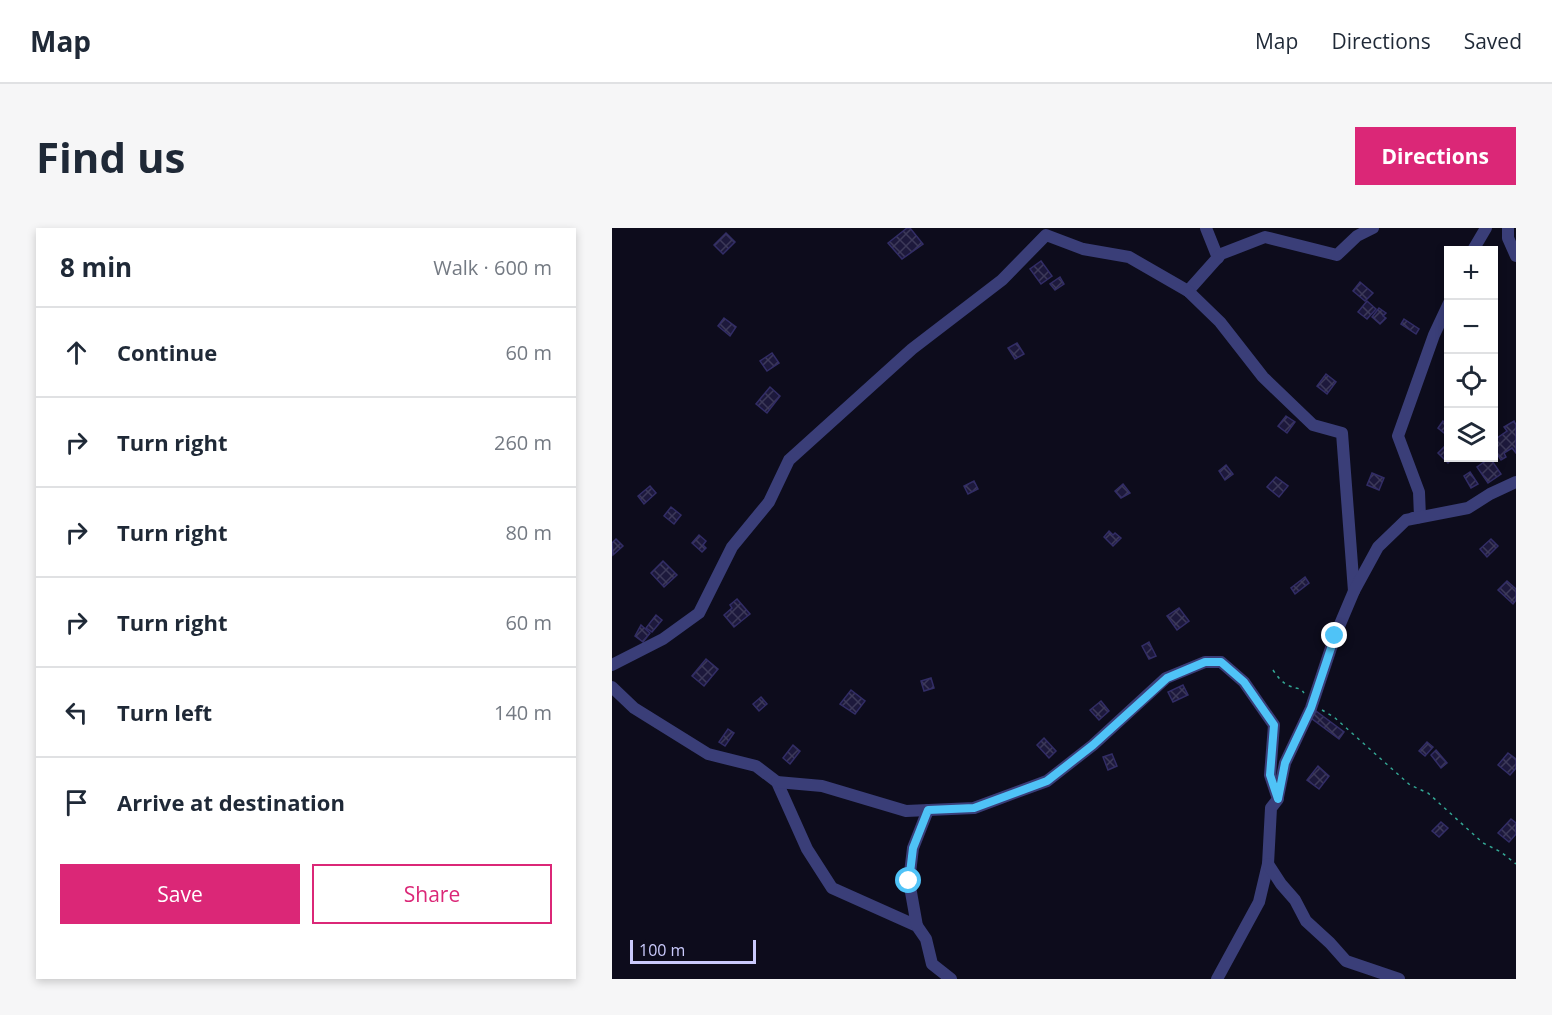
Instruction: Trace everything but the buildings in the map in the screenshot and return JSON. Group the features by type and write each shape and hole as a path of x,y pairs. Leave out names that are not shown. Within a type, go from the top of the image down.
{"street":[{"path":"1206,228 1218,258"},
{"path":"1188,291 1221,254 1265,237 1336,255 1357,236 1373,228"},
{"path":"1475,246 1486,228"},
{"path":"1508,228 1508,238 1516,256"},
{"path":"612,665 663,639 699,614 732,547 769,502 789,460 912,349 1002,280 1046,235 1083,249 1129,257 1188,291 1220,322 1263,377 1313,425 1342,433 1354,591"},
{"path":"1217,979 1260,902 1268,864 1271,808 1278,799 1285,763 1312,704 1335,636 1354,591 1378,547 1406,520 1420,517 1419,492 1398,436 1444,314"},
{"path":"1406,520 1468,508 1490,494 1516,482"},
{"path":"777,782 822,786 906,811 974,808 1047,781 1093,745 1167,678 1205,662 1221,662 1244,682 1274,725 1270,775 1278,799"},
{"path":"612,687 634,708 708,754 756,766 777,782 807,849 832,888 917,926"},
{"path":"928,810 913,848 909,881 917,926 926,939 932,964 951,979"},
{"path":"1268,864 1295,900 1306,921 1346,961 1399,979"}],"path":[{"path":"1273,670 1280,681 1290,688 1301,689 1312,704 1334,717 1410,785 1428,793 1483,843 1501,852 1516,864"}],"route":[{"path":"909,881 913,848 928,810 974,808 1047,781 1093,745 1167,678 1205,662 1221,662 1244,682 1274,725 1270,775 1278,799 1285,763 1311,708 1335,636"}]}
